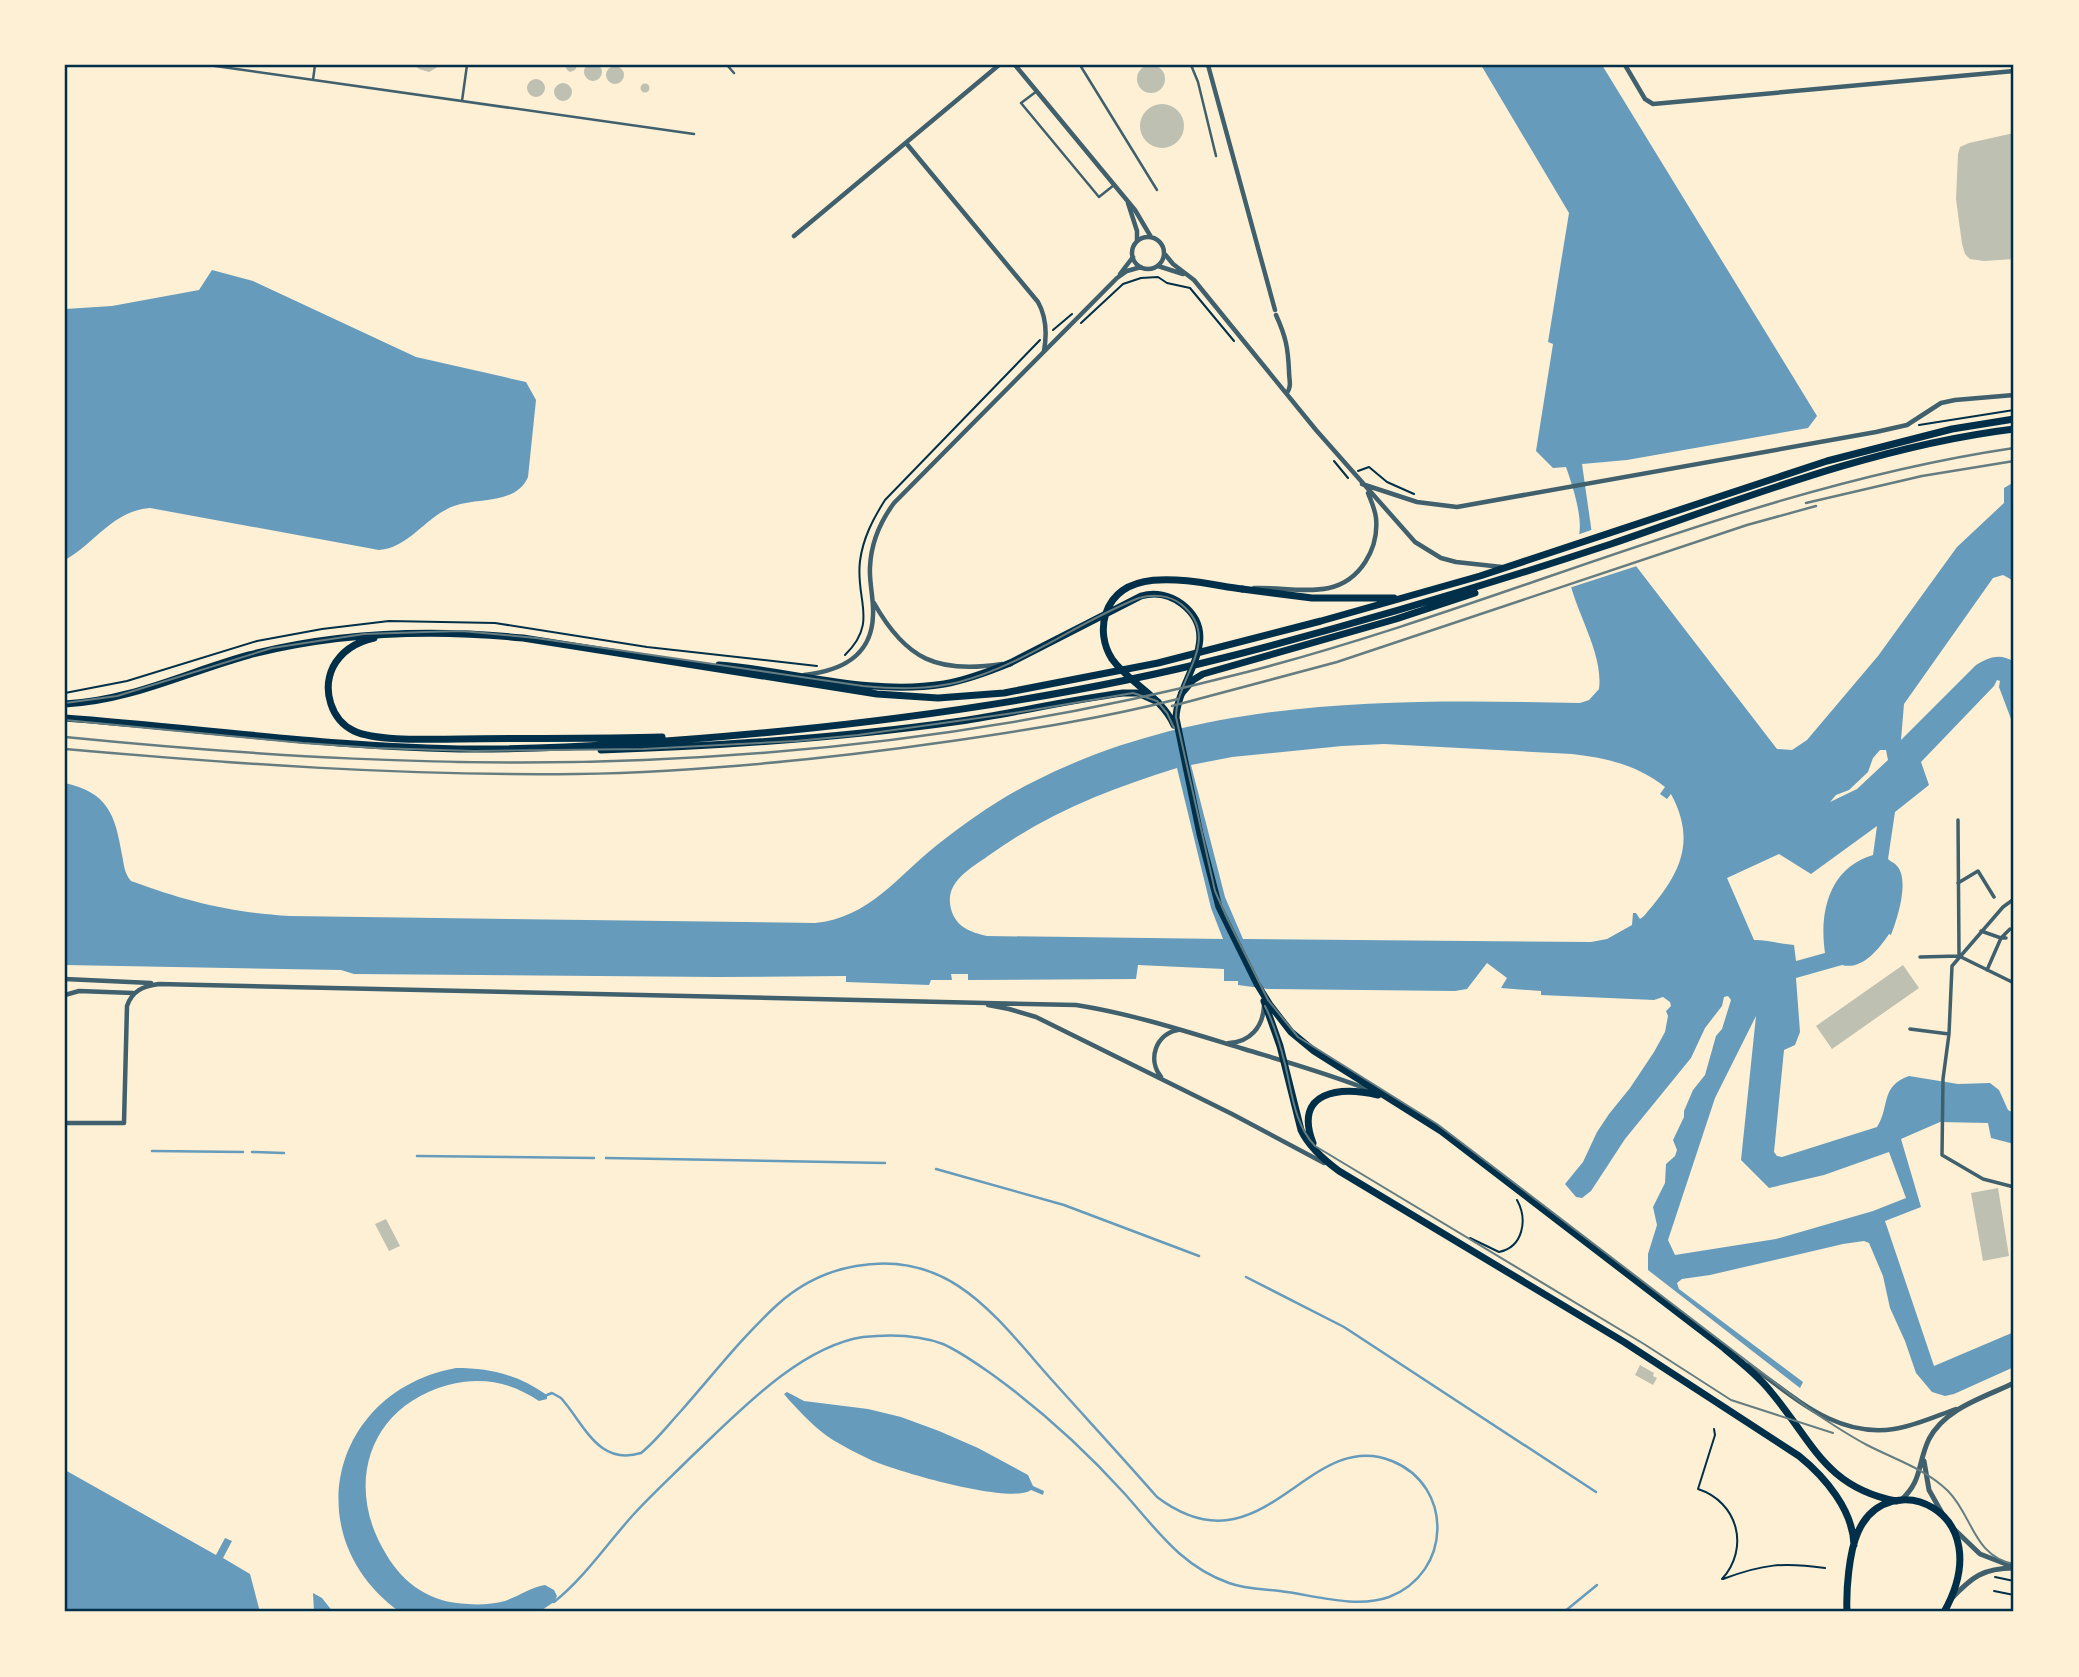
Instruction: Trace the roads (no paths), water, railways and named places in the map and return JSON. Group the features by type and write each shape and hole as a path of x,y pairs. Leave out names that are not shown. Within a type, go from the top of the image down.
{"main road":[{"path":"65,704 118,698 248,655 361,635 413,634 488,634 523,638 877,694 938,698 977,696 1068,682 1158,663 1405,598 1520,564 1827,461 1952,429 2014,419"},
{"path":"526,749 706,738 867,722 990,706 1164,672 1486,585 1834,469 1953,438 2014,429"},
{"path":"1182,693 1201,675 1432,608 1541,567"},
{"path":"1177,732 1167,711 1113,660 1105,642 1103,632 1109,607 1121,592 1138,582 1163,579 1312,598 1405,598"},
{"path":"691,663 740,667 872,686 911,687 958,681 1010,663 1129,601 1146,595 1163,595 1176,599 1196,620 1200,632 1198,651 1176,713 1177,732 1200,834 1216,899 1259,988 1284,1062 1301,1129 1307,1141 1339,1171 1673,1372 1799,1456 1816,1470 1841,1504 1851,1525 1854,1545"},
{"path":"413,634 363,640 338,658 328,681 329,695 333,710 350,729 374,736 427,739 612,738 662,737 867,722"},
{"path":"65,718 324,742 418,747 641,748 794,740 947,722 1135,692 1158,702"},
{"path":"1259,988 1297,1037 1463,1148 1724,1348 1764,1384 1813,1449 1837,1474 1862,1492 1898,1501 1918,1502 1942,1513 1955,1530 1960,1557 1958,1579 1944,1612"},
{"path":"1319,1153 1307,1123 1309,1112 1317,1100 1331,1092 1348,1091 1361,1091 1389,1099"},
{"path":"1847,1612 1858,1531 1877,1509 1898,1501"}],"street":[{"path":"794,236 999,65"},
{"path":"1015,65 1120,191 1151,237 1159,241 1173,264 1194,281 1364,486 1415,542 1441,558 1483,567 1520,564"},
{"path":"1208,65 1275,313 1286,337 1291,386 1287,393"},
{"path":"1625,65 1646,99 1653,104 2014,71"},
{"path":"906,143 1038,302 1043,312 1047,335 1044,351"},
{"path":"800,675 833,671 854,658 866,641 872,624 869,570 879,526 885,515 906,490 1117,278 1133,257 1133,248 1137,241 1135,220 1120,191"},
{"path":"1137,241 1151,237"},
{"path":"1157,266 1164,253"},
{"path":"1133,257 1141,267"},
{"path":"1117,278 1127,271 1157,266 1171,269 1194,281"},
{"path":"1364,486 1417,502 1457,507 1902,426 1941,404 1955,400 2014,395"},
{"path":"1242,589 1317,590 1340,584 1357,574 1369,556 1376,533 1376,519 1364,486"},
{"path":"1376,519 1388,514"},
{"path":"872,599 888,628 925,658 954,668 967,669 1010,663"},
{"path":"1958,820 1959,956"},
{"path":"1958,883 1978,871 1994,897"},
{"path":"2014,899 2003,906 1952,966 1949,1034 1943,1079 1942,1155 1983,1179 2014,1187"},
{"path":"1987,970 2010,929"},
{"path":"1981,931 2004,938"},
{"path":"1920,957 1959,956 2014,982"},
{"path":"65,979 159,984 1076,1005 1123,1014 1180,1030 1342,1079 1380,1094"},
{"path":"65,1124 124,1124 128,1001 143,987 159,984"},
{"path":"65,995 79,991 134,993"},
{"path":"1224,1043 1240,1042 1254,1033 1262,1021 1264,1002"},
{"path":"966,1003 1009,1009 1036,1017 1339,1171"},
{"path":"1910,1028 1949,1034"},
{"path":"1164,1080 1155,1068 1155,1049 1166,1035 1180,1030"},
{"path":"1724,1348 1815,1413 1868,1431 1902,1428 1967,1405 2014,1384"},
{"path":"1898,1501 1915,1485 1930,1438 1942,1422 1967,1405"},
{"path":"1925,1450 1924,1469 1929,1490 1942,1513"},
{"path":"1955,1530 1980,1554 2014,1567"},
{"path":"1951,1599 1981,1573 2014,1567"}],"lane":[{"path":"208,65 694,134"},
{"path":"313,80 315,65"},
{"path":"462,101 467,65"},
{"path":"727,65 734,73"},
{"path":"1080,65 1157,190"},
{"path":"1191,65 1198,82 1216,156"},
{"path":"1037,91 1021,103 1099,197 1114,184"}],"water":[{"path":"1481,65 1602,65 1817,416 1808,428 1627,460 1582,464 1592,534 1636,566 1777,749 1792,750 1807,740 1878,656 1957,547 2004,503 2004,488 2014,482 2014,581 2003,575 1993,578 1904,704 1901,740 1976,665 1995,657 2014,662 2014,727 1999,687 2000,681 1997,680 1921,762 1929,785 1895,812 1888,859 1901,872 1902,890 1891,935 1889,934 1874,953 1856,965 1842,965 1796,978 1800,1032 1795,1045 1784,1050 1774,1152 1782,1157 1877,1127 1890,1091 1900,1080 1909,1076 1958,1084 1990,1083 1999,1090 2008,1110 2014,1113 2014,1144 1991,1138 1988,1123 1940,1122 1901,1139 1921,1207 1885,1221 1934,1366 2014,1332 2014,1367 1954,1394 1945,1396 1932,1392 1916,1373 1890,1308 1883,1276 1869,1243 1864,1241 1682,1279 1677,1283 1679,1289 1803,1382 1800,1388 1648,1270 1648,1254 1657,1225 1653,1207 1665,1183 1666,1164 1675,1156 1677,1150 1673,1140 1684,1117 1684,1111 1693,1090 1705,1075 1716,1036 1722,1029 1731,1000 1728,996 1724,997 1722,1006 1705,1028 1691,1058 1625,1139 1591,1191 1582,1198 1576,1197 1565,1184 1583,1162 1609,1114 1654,1052 1665,1032 1668,1016 1666,1011 1671,1006 1670,1002 1663,997 1654,1000 1541,995 1541,991 1501,988 1507,978 1487,963 1467,989 1455,991 1268,989 1238,985 1238,981 1224,981 1224,969 1138,965 1136,979 968,980 968,974 951,974 952,980 931,980 929,985 846,982 846,976 354,974 341,970 65,965 65,783 91,793 107,807 131,881 228,909 290,916 815,923 851,913 867,904 949,836 984,810 1022,788 1099,753 1165,732 1233,718 1302,709 1371,704 1580,703 1589,700 1599,689 1597,659 1574,596 1567,565 1579,535 1580,519 1566,467 1553,468 1536,451 1553,344 1548,342 1569,213","holes":["1384,744 1572,754 1621,764 1644,773 1665,787 1660,794 1667,799 1671,794 1683,829 1683,844 1675,873 1644,916 1640,919 1633,913 1632,925 1607,939 1591,942 1243,939 1225,897 1191,765 1232,757","1880,750 1886,750 1888,760 1857,789 1830,802 1836,795 1849,790 1868,772 1873,758","1177,768 1211,908 1223,939 987,936 969,930 956,920 951,909 951,891 960,877 974,866 1055,815","1877,826 1873,855 1846,870 1830,894 1824,922 1825,953 1796,961 1794,945 1754,940 1727,878 1779,854 1811,874","1756,1016 1741,1160 1769,1188 1824,1175 1889,1152 1906,1198 1873,1211 1776,1239 1675,1255 1668,1240 1715,1098"]},
{"path":"212,270 253,281 416,357 526,382 536,400 528,477 522,486 515,492 496,499 454,506 399,544 379,550 150,508 137,510 115,521 65,560 65,309 112,306 199,290"},
{"path":"456,1368 493,1371 515,1378 547,1395 547,1399 539,1401 518,1389 495,1382 472,1381 448,1385 421,1396 399,1411 382,1430 371,1452 366,1476 367,1502 373,1528 386,1554 401,1575 431,1596 455,1603 487,1604 505,1601 545,1585 554,1590 557,1596 554,1602 539,1612 400,1612 367,1581 347,1546 339,1508 342,1471 355,1436 379,1405 413,1382"},
{"path":"787,1392 804,1401 868,1409 901,1417 939,1431 1028,1475 1033,1486 1044,1491 1043,1495 1031,1490 1001,1493 953,1485 871,1460 821,1432 789,1400 784,1394"},
{"path":"65,1470 216,1555 225,1538 232,1541 223,1558 250,1574 260,1612 65,1612"},
{"path":"313,1593 322,1598 333,1612 314,1612"}],"waterway":[{"path":"152,1151 243,1152"},
{"path":"252,1152 284,1153"},
{"path":"417,1156 594,1158"},
{"path":"606,1158 885,1163"},
{"path":"936,1169 1064,1205 1199,1256"},
{"path":"547,1395 552,1393 561,1398 594,1441 603,1448 614,1454 641,1453 662,1433 752,1330 795,1291 824,1275 845,1268 889,1263 918,1268 945,1278 968,1293 1011,1333 1157,1497 1194,1517 1226,1520 1256,1512 1334,1463 1362,1456 1392,1461 1412,1473 1427,1489 1435,1509 1437,1529 1434,1550 1425,1569 1410,1585 1389,1597 1363,1602 1334,1600 1229,1583 1212,1576 1183,1557 1078,1446 1011,1388 981,1367 943,1344 923,1338 873,1336 839,1343 815,1354 769,1385 647,1500 585,1572 554,1602"},
{"path":"1246,1277 1344,1327 1596,1492"},
{"path":"1564,1612 1597,1585"}],"tram line":[{"path":"65,703 117,696 272,648 364,634 462,631 536,638 863,686 923,688 959,682 1006,665 1139,598 1155,596 1171,599 1181,604 1193,617 1198,631 1195,659 1178,702 1176,717 1215,891 1268,1000 1298,1037 1437,1124 1812,1411 1860,1441 1920,1470 1939,1483 1956,1501 1975,1534 1990,1553 2000,1560 2014,1564"},
{"path":"65,720 376,748 474,751 643,749 858,735 1133,693 1157,701 1174,728"},
{"path":"1265,1006 1279,1042 1298,1118 1315,1146 1644,1344 1731,1400 1833,1433"}],"railway":[{"path":"65,737 354,759 572,762 796,750 948,732 1098,706 1247,672 1343,645 1723,518 1916,466 2014,448"},
{"path":"1806,503 1922,476 2014,461"},
{"path":"1172,706 1337,662 1747,525 1816,506"},
{"path":"65,749 384,771 512,774 670,771 764,764 905,748 1065,723 1178,699"}]}
